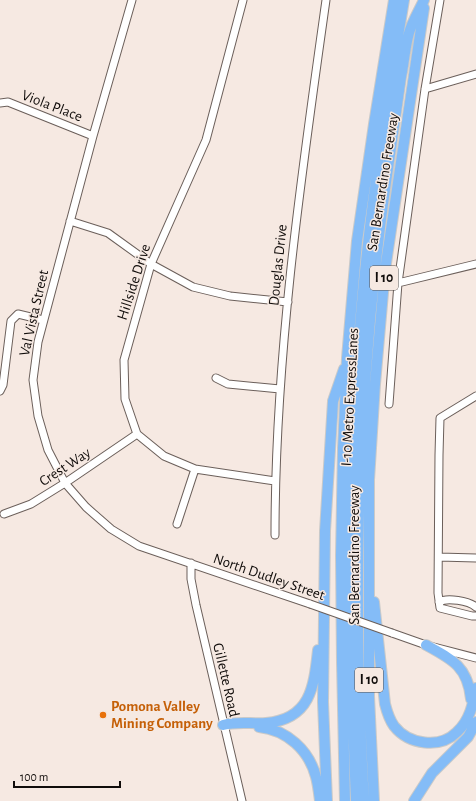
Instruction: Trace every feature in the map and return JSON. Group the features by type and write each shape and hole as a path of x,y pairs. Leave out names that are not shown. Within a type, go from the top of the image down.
{"highway":[{"name":"San Bernardino Freeway","path":"345,801 341,555 343,448 348,358 357,241 394,0"},
{"name":"I-10 Metro ExpressLanes","path":"356,801 351,595 355,399 363,292 372,206 404,0"},
{"name":"San Bernardino Freeway","path":"374,801 369,696 369,480 375,384 385,270 425,0"},
{"name":"I-10 Metro ExpressLanes","path":"364,801 360,712 359,523 366,362 373,281 394,121 409,33 425,0"},
{"path":"328,801 323,702 325,531 333,401 348,358"},
{"path":"369,559 385,704 389,717 395,727 404,735 426,743 437,743 447,739 457,733 466,722 472,709 476,688"},
{"path":"223,725 230,723 267,723 280,720 299,710 306,702 314,681 324,594"},
{"path":"426,645 451,659 459,666 468,682 472,709"},
{"path":"414,801 432,773 468,737 476,722"},
{"path":"223,725 230,728 268,728 288,737 297,744 310,761 316,776 320,801"}],"street":[{"name":"Val Vista Street","path":"132,0 43,320 38,342 33,380 38,416 48,450 66,483 86,507 111,529 139,546 191,563"},
{"name":"Hillside Drive","path":"137,434 125,399 124,360 151,264 206,140 243,0"},
{"name":"Douglas Drive","path":"275,535 275,482 280,389 288,302 298,198 326,0"},
{"path":"389,404 398,283 425,89 440,0"},
{"path":"425,89 476,74"},
{"name":"Viola Place","path":"0,103 8,102 93,136"},
{"path":"70,221 108,233 151,264 193,287 230,296 288,302"},
{"path":"398,283 476,264"},
{"path":"0,391 3,384 11,321 18,314 43,320"},
{"path":"216,378 228,384 280,389"},
{"path":"476,396 440,418 438,556 440,608 461,614 476,616"},
{"path":"137,434 164,456 195,469 275,482"},
{"name":"Crest Way","path":"4,514 31,504 66,483 137,434"},
{"path":"177,524 195,469"},
{"path":"438,556 476,558"},
{"name":"North Dudley Street","path":"191,563 426,645 476,658"},
{"name":"Gillette Road","path":"191,563 191,579 196,605 242,801"},
{"path":"439,602 444,599 470,603 476,607"},
{"path":"461,614 465,602"}],"place":[{"name":"Pomona Valley Mining Company","path":"103,715"}]}
